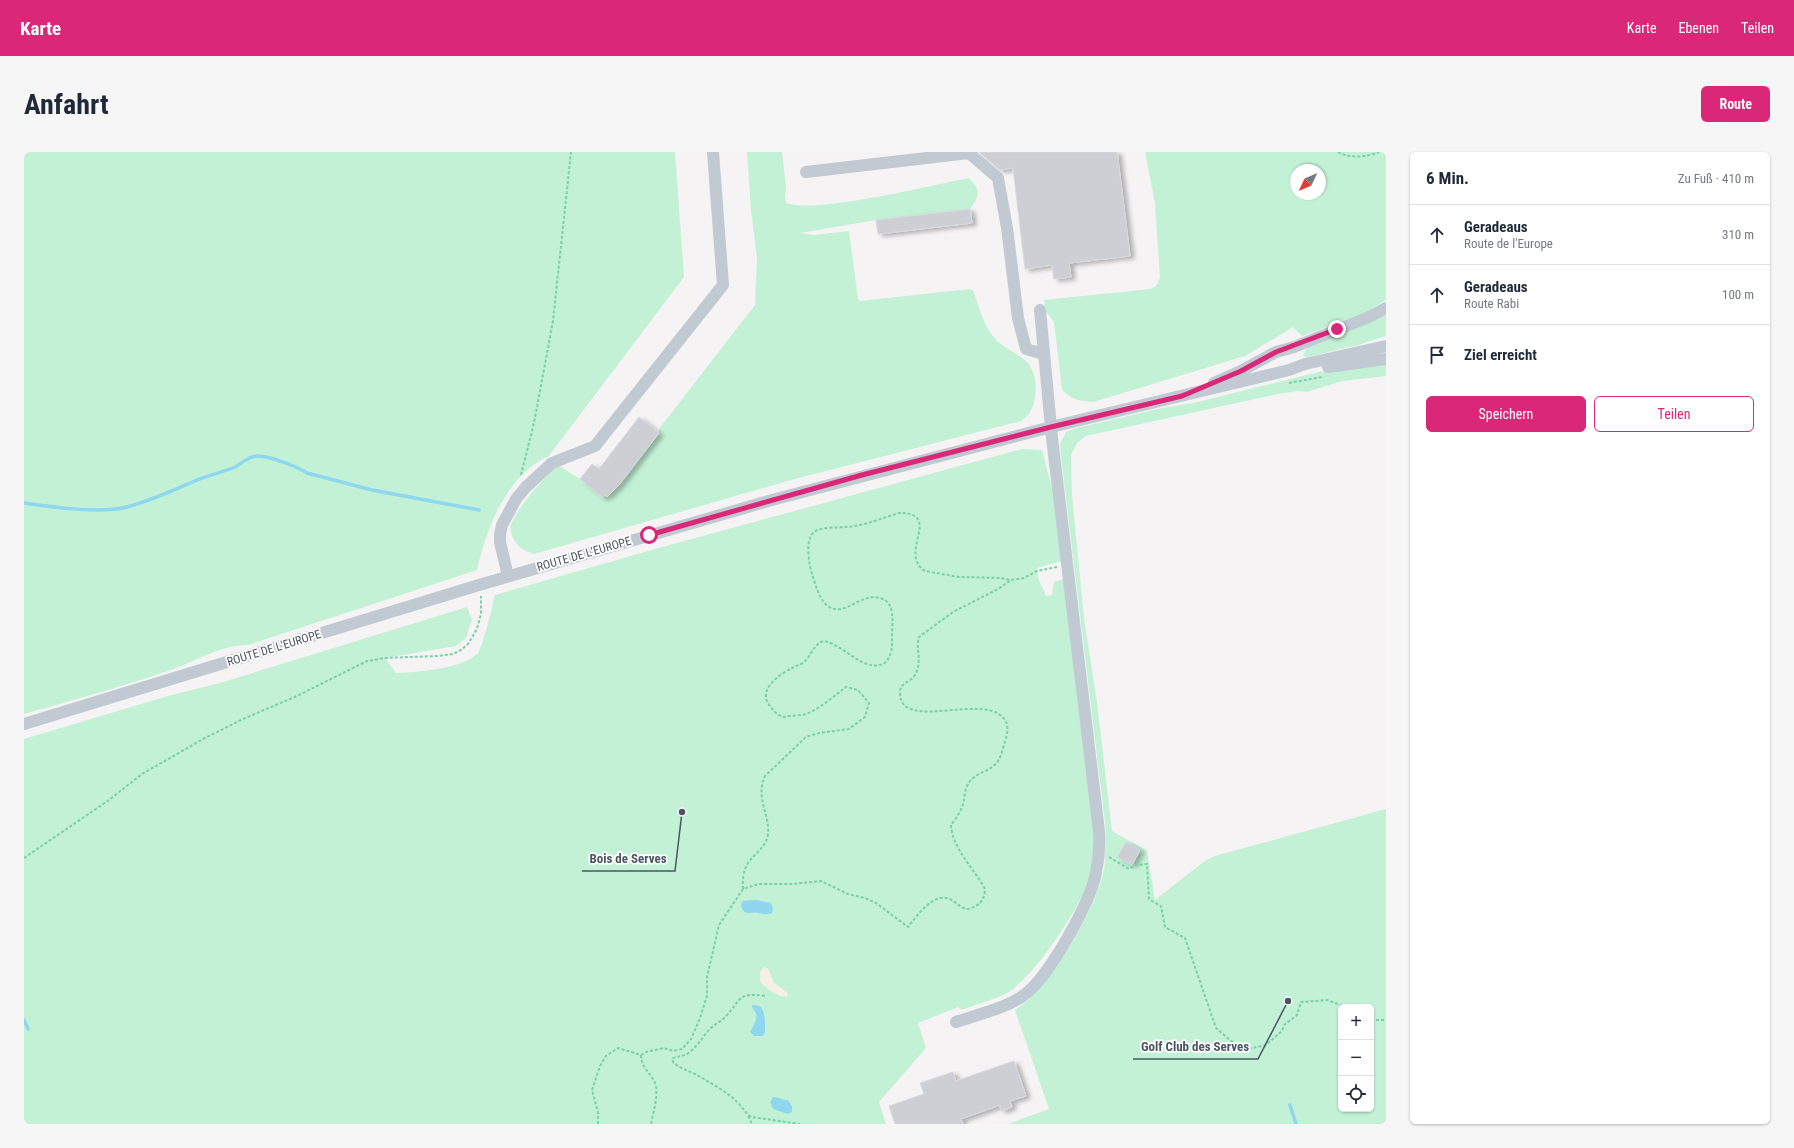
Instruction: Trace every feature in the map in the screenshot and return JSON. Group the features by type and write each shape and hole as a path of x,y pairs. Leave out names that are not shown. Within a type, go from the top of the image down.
{"street":[{"path":"508,576 501,548 500,534 502,525 516,499 526,487 552,463 595,446 724,285 713,152"},
{"path":"806,172 969,153 998,178 1007,228 1018,318 1026,349 1044,354"},
{"path":"1182,396 1241,371 1276,352 1294,347 1368,317 1386,308"},
{"path":"956,1022 1016,1000 1034,986 1052,962 1075,923 1092,887 1096,874 1100,845 1051,427 1040,310"},
{"name":"ROUTE DE L'EUROPE","path":"24,724 480,590 508,576 780,498 1051,427 1289,370 1305,364 1386,346"},
{"path":"1289,370 1287,357 1294,347"},
{"name":"ROUTE DE L'EUROPE","path":"1289,370 1306,370 1386,359"}],"path":[{"path":"522,474 534,423 552,321 571,152"},
{"path":"1338,152 1349,156 1359,157 1379,152"},
{"path":"1284,384 1323,377"},
{"path":"598,1124 598,1112 592,1090 600,1066 606,1056 618,1048 641,1055 646,1052 664,1048 673,1051 682,1049 691,1039 707,996 706,977 719,925 743,889 742,874 747,863 759,850 768,834 761,796 761,784 764,776 806,737 819,733 849,729 865,717 868,709 869,704 863,694 858,690 846,687 818,708 804,715 795,714 784,717 776,713 767,701 765,694 769,685 792,668 805,662 817,644 824,641 843,648 862,662 874,666 880,666 885,663 892,652 892,610 887,601 877,597 860,599 839,609 829,607 822,600 811,571 809,549 812,533 817,530 827,528 855,526 899,514 912,515 919,519 921,525 915,543 917,560 921,569 932,573 959,577 1001,578 1011,580 1024,578 1037,571 1067,565"},
{"path":"743,889 758,884 793,884 821,881 848,894 865,898 876,903 908,927 921,911 939,898 949,899 966,909 976,906 983,900 985,889 965,860 953,836 951,825 963,806 968,784 978,775 992,768 998,761 1008,728 1006,722 992,711 982,709 924,712 913,709 903,702 900,692 902,685 914,676 918,667 920,656 918,642 919,637 953,612 998,589 1011,580"},
{"path":"474,598 480,590"},
{"path":"24,858 109,800 142,774 203,739 243,719 298,696 368,661 385,658 437,656 453,654 461,650 468,644 477,629 481,614 480,590"},
{"path":"1109,857 1129,869 1136,865 1147,864 1149,899 1161,906 1165,927 1186,938 1216,1028 1231,1041 1248,1049 1266,1045 1282,1031 1284,1025 1297,1015 1301,1002 1328,1000 1338,1004"},
{"path":"752,1124 742,1106 732,1097 704,1079 678,1066 672,1059 685,1056 693,1050 712,1027 726,1016 736,1001 741,997 752,995 765,996"},
{"path":"1374,1020 1386,1020"},
{"path":"641,1055 641,1061 644,1069 653,1079 656,1086 651,1124"},
{"path":"747,1115 800,1124"}],"green space":[{"path":"24,152 675,152 684,277 548,457 535,464 524,473 505,497 490,526 477,570 248,645 228,647 173,669 136,681 24,714"},
{"path":"747,152 782,152 786,187 786,203 801,205 822,205 848,202 969,178 976,186 978,193 976,200 970,209 876,220 800,233 813,235 849,231 858,299 860,301 970,289 973,290 982,317 992,336 1001,344 1024,359 1031,367 1036,387 1033,407 1027,416 1021,421 791,480 534,554 521,548 515,541 510,527 519,510 544,479 558,465 580,479 603,498 605,495 607,497 659,433 659,429 755,305 757,258 751,210"},
{"path":"1145,152 1386,152 1386,300 1366,312 1302,336 1293,327 1245,356 1093,402 1076,399 1065,393 1062,389 1054,322 1045,310 1044,300 1151,289 1156,286 1160,278 1155,203"},
{"path":"1386,315 1386,336 1358,345 1308,357 1303,355 1307,348"},
{"path":"1386,364 1386,376 1342,381 1307,392 1298,391 1278,394 1086,436 1077,443 1071,455 1072,496 1084,618 1097,702 1112,831 1147,851 1155,900 1206,860 1215,856 1386,809 1386,1124 1008,1124 1049,1109 1015,1010 1028,1000 1042,985 1069,947 1092,906 1104,870 1105,860 1106,830 1060,444 1066,432 1077,428 1162,408 1193,403 1319,372 1354,366"},
{"path":"1022,449 1042,450 1052,489 1062,561 1037,568 1038,578 1046,596 1052,595 1054,582 1064,579 1094,834 1091,870 1083,894 1065,926 1054,943 1018,985 1007,993 996,998 962,1010 958,1007 918,1023 926,1048 879,1102 886,1124 24,1124 24,739 168,696 220,683 467,607 472,620 466,638 456,646 385,658 396,673 439,669 462,663 478,653 480,650 495,595 655,549"}],"sand":[{"path":"764,967 768,968 774,983 787,992 788,996 781,996 769,990 760,982 760,972"}],"water":[{"path":"756,900 771,903 773,910 772,913 748,913 742,909 742,901"},
{"path":"752,1005 759,1006 763,1010 765,1018 765,1033 762,1036 754,1036 750,1032 756,1018 756,1013"},
{"path":"773,1097 788,1100 792,1106 792,1112 788,1114 773,1109 770,1102"}],"building":[{"path":"979,152 1117,152 1130,256 1069,263 1071,277 1054,279 1052,265 1025,269 1013,168 1000,170"},
{"path":"970,209 972,223 878,234 876,220"},
{"path":"639,417 659,433 619,485 607,497 605,495 603,498 580,479 592,464 599,469"},
{"path":"1126,842 1140,850 1132,865 1117,857"},
{"path":"1014,1061 1026,1096 1010,1101 1012,1107 1001,1111 1000,1105 961,1119 963,1124 895,1124 889,1106 924,1094 920,1083 953,1072 956,1081"}],"waterway":[{"path":"24,503 90,510 127,507 136,505 197,480 235,467 253,457 262,456 290,465 307,473 372,490 479,510"},
{"path":"24,1020 28,1029"},
{"path":"1290,1105 1296,1124"}],"place":[{"name":"Bois de Serves","path":"682,812"},
{"name":"Golf Club des Serves","path":"1288,1001"}],"route":[{"path":"649,535 862,475 1051,427 1182,396 1250,367 1276,352 1294,347 1337,329"}]}
